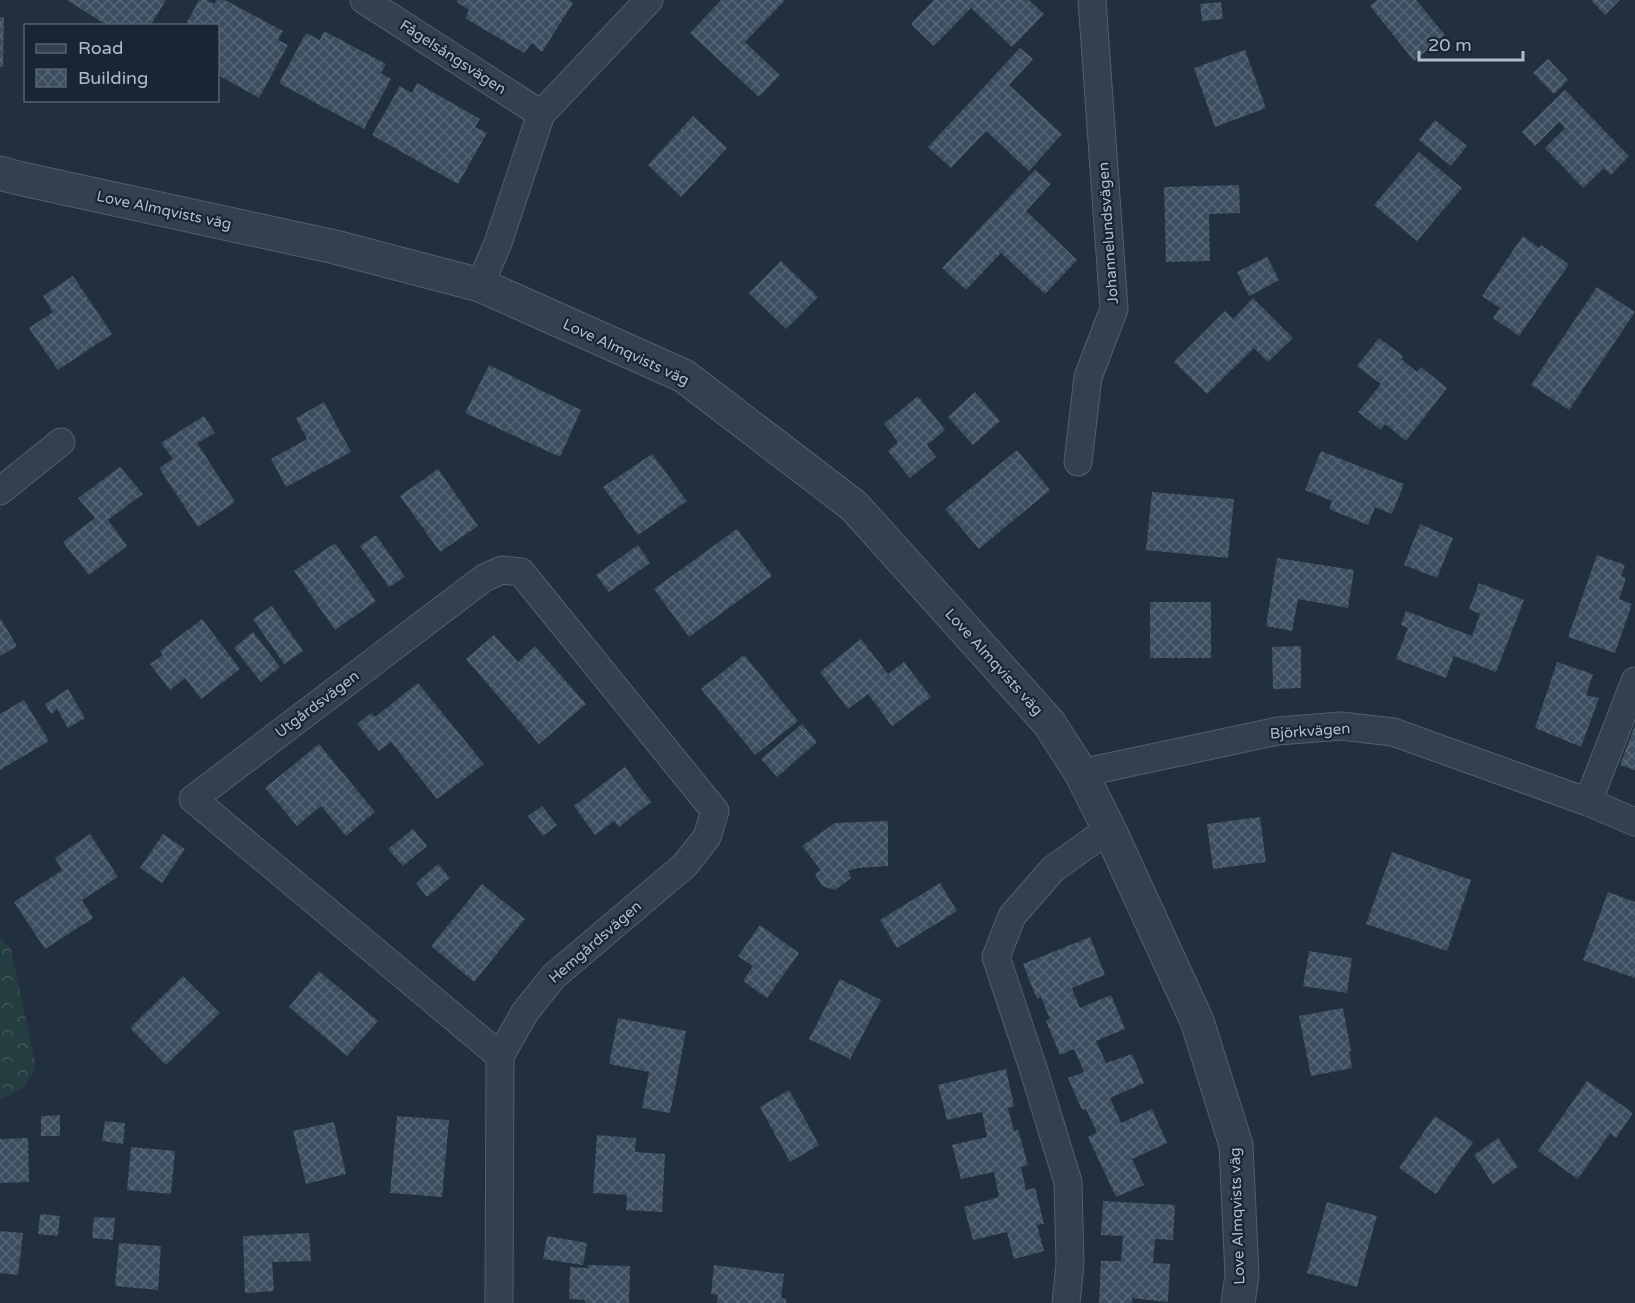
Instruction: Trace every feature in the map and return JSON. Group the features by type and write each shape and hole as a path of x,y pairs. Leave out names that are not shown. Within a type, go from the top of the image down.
{"street":[{"name":"Fågelsångsvägen","path":"364,0 542,114"},
{"path":"480,285 498,243 542,114 649,0"},
{"name":"Johannelundsvägen","path":"1078,462 1088,377 1114,309 1092,0"},
{"name":"Love Almqvists väg","path":"0,173 335,247 480,285 684,376 854,506 1049,723 1081,773 1109,829 1197,1021 1236,1145 1242,1275 1238,1303"},
{"path":"0,491 61,442"},
{"name":"Utgårdsvägen","path":"500,1056 193,799 484,578 502,570 521,572 715,812"},
{"path":"1588,802 1635,681"},
{"name":"Björkvägen","path":"1081,773 1278,731 1341,726 1393,732 1588,802 1635,822"},
{"name":"Hemgårdsvägen","path":"499,1303 500,1056 525,1012 554,976 686,865 708,837 715,812"},
{"path":"1066,1303 1070,1264 1068,1182 996,957 1012,916 1053,869 1109,829"}],"green space":[{"path":"0,937 11,949 36,1067 24,1088 0,1100"}],"building":[{"path":"67,0 166,0 151,24 105,24"},
{"path":"199,0 206,0 214,4 217,0 225,0 283,31 278,40 288,45 259,98 219,76 219,24 186,24"},
{"path":"458,0 569,0 573,3 542,52 532,43 524,53 465,18 469,10 457,2"},
{"path":"721,0 785,0 745,42 780,75 759,97 690,33"},
{"path":"934,0 1029,0 1044,14 1012,47 971,8 934,46 911,24"},
{"path":"1377,0 1416,0 1445,35 1414,61 1370,6"},
{"path":"1591,0 1620,0 1605,15"},
{"path":"1221,2 1223,19 1202,21 1200,4"},
{"path":"0,17 4,17 3,67 0,67"},
{"path":"324,31 386,64 381,73 391,79 364,129 279,83 306,33 320,40"},
{"path":"1020,48 1033,59 1009,85 1062,134 1029,171 986,131 951,168 928,147"},
{"path":"1245,50 1266,108 1215,127 1194,68"},
{"path":"1548,59 1568,80 1554,94 1533,73"},
{"path":"417,83 480,119 475,127 487,133 458,184 372,135 400,86 412,93"},
{"path":"1565,90 1629,156 1611,175 1604,168 1583,188 1545,148 1565,128 1559,122 1535,146 1522,132"},
{"path":"693,116 727,148 681,197 648,165"},
{"path":"1435,120 1467,146 1451,166 1419,140"},
{"path":"1419,152 1462,188 1417,241 1374,205"},
{"path":"1035,170 1051,184 1026,211 1077,260 1045,294 1001,253 966,290 942,268"},
{"path":"1239,185 1240,213 1209,214 1210,261 1166,262 1164,187"},
{"path":"1523,236 1539,248 1541,245 1569,264 1519,336 1493,318 1500,308 1482,296"},
{"path":"1267,257 1279,280 1249,296 1237,272"},
{"path":"781,261 818,297 786,329 749,293"},
{"path":"73,276 112,334 58,370 29,328 53,312 43,296"},
{"path":"1597,287 1635,312 1569,410 1531,385"},
{"path":"1253,298 1293,338 1268,362 1254,348 1207,394 1174,362 1225,311 1233,319"},
{"path":"1379,338 1403,356 1401,359 1417,372 1421,367 1447,388 1406,441 1385,424 1381,430 1358,412 1381,384 1357,366"},
{"path":"489,365 581,410 560,457 465,413"},
{"path":"975,392 1000,421 973,445 948,417"},
{"path":"918,396 945,430 927,445 936,457 910,478 888,451 898,442 884,424"},
{"path":"324,402 351,452 286,487 271,459 307,439 296,418"},
{"path":"204,416 215,433 197,443 235,502 198,527 159,468 173,459 161,443"},
{"path":"1017,450 1050,490 979,549 945,509"},
{"path":"1321,451 1404,484 1392,514 1375,507 1368,525 1329,509 1332,501 1305,490"},
{"path":"652,454 687,501 638,535 603,487"},
{"path":"120,467 143,494 108,520 127,546 89,575 63,542 95,518 78,498"},
{"path":"438,469 478,526 440,552 400,496"},
{"path":"1152,492 1234,499 1228,558 1146,550"},
{"path":"1420,524 1453,538 1437,578 1404,565"},
{"path":"737,529 772,576 689,637 654,589"},
{"path":"376,535 405,577 389,587 360,546"},
{"path":"335,543 376,601 335,630 294,571"},
{"path":"638,545 650,563 609,592 596,575"},
{"path":"1597,555 1625,565 1621,576 1626,578 1619,599 1632,604 1615,653 1568,637"},
{"path":"1277,558 1354,570 1348,608 1298,599 1292,631 1266,626"},
{"path":"1479,583 1524,600 1496,672 1454,656 1446,678 1396,659 1408,628 1401,625 1406,611 1472,636 1480,614 1469,609"},
{"path":"1150,602 1211,602 1211,658 1150,658"},
{"path":"272,606 303,651 284,664 253,619"},
{"path":"0,618 17,646 0,656"},
{"path":"202,619 240,669 201,699 185,678 170,690 150,664 163,655 160,651"},
{"path":"253,632 280,667 261,682 234,648"},
{"path":"494,635 518,662 535,646 586,704 539,744 466,659"},
{"path":"861,639 888,674 904,662 931,697 892,726 868,694 848,709 820,672"},
{"path":"1301,646 1301,688 1273,689 1272,647"},
{"path":"744,655 798,721 755,755 701,689"},
{"path":"1557,662 1593,674 1586,695 1599,698 1581,747 1535,728"},
{"path":"418,683 484,764 437,799 391,742 379,751 357,724 371,713 375,717"},
{"path":"68,689 85,718 68,728 57,709 51,714 45,704"},
{"path":"24,700 49,741 0,770 0,714"},
{"path":"802,724 817,742 777,777 761,759"},
{"path":"1635,725 1635,770 1620,765"},
{"path":"319,744 375,812 346,836 321,806 297,826 265,788"},
{"path":"625,767 651,802 619,827 614,821 595,835 574,806"},
{"path":"542,806 557,825 543,836 528,816"},
{"path":"1260,817 1266,862 1213,869 1207,824"},
{"path":"888,821 888,866 848,871 851,878 835,890 822,886 815,874 821,870 802,846 835,823"},
{"path":"413,829 427,846 403,866 388,849"},
{"path":"90,834 118,877 82,900 93,918 45,949 14,902 62,870 55,858"},
{"path":"163,834 185,849 162,883 140,868"},
{"path":"1392,852 1471,880 1447,951 1366,924"},
{"path":"438,864 450,878 427,897 416,883"},
{"path":"940,883 957,911 897,948 880,920"},
{"path":"482,884 525,919 474,982 431,946"},
{"path":"1608,892 1635,902 1635,978 1583,960"},
{"path":"760,925 799,953 767,998 743,981 753,966 738,956"},
{"path":"1090,937 1105,975 1072,988 1080,1008 1111,995 1125,1029 1096,1041 1106,1063 1132,1054 1144,1083 1110,1098 1121,1123 1152,1109 1167,1143 1132,1159 1144,1185 1116,1197 1088,1137 1097,1133 1086,1109 1082,1110 1068,1078 1084,1072 1074,1049 1060,1055 1046,1021 1050,1019 1041,997 1037,999 1023,964"},
{"path":"1309,951 1352,958 1347,993 1303,986"},
{"path":"319,971 378,1021 347,1056 289,1007"},
{"path":"183,976 220,1013 166,1065 130,1028"},
{"path":"840,979 881,1000 850,1059 809,1039"},
{"path":"1343,1008 1352,1068 1311,1076 1299,1016"},
{"path":"618,1018 686,1031 670,1113 642,1108 649,1072 609,1064"},
{"path":"1006,1069 1014,1106 1008,1108 1014,1131 1018,1130 1028,1165 1021,1167 1026,1190 1035,1188 1044,1224 1037,1225 1044,1251 1014,1259 1007,1232 973,1240 964,1207 999,1197 994,1172 961,1179 952,1145 987,1137 982,1112 947,1120 938,1085"},
{"path":"1587,1081 1633,1113 1616,1138 1610,1133 1578,1179 1538,1151"},
{"path":"789,1090 819,1145 790,1162 760,1107"},
{"path":"60,1115 60,1136 41,1136 41,1116"},
{"path":"397,1116 449,1120 442,1197 390,1193"},
{"path":"1435,1116 1473,1142 1436,1194 1399,1168"},
{"path":"105,1121 125,1123 123,1144 102,1141"},
{"path":"334,1122 346,1174 306,1184 293,1131"},
{"path":"597,1135 636,1138 635,1152 665,1154 662,1212 626,1210 627,1195 593,1193"},
{"path":"28,1138 29,1182 0,1183 0,1139"},
{"path":"1498,1138 1518,1167 1493,1184 1474,1155"},
{"path":"131,1147 175,1151 171,1194 127,1190"},
{"path":"1103,1201 1175,1205 1173,1240 1155,1239 1153,1263 1170,1264 1168,1302 1132,1298 1132,1303 1099,1303 1101,1261 1121,1261 1123,1236 1101,1235"},
{"path":"1327,1202 1377,1216 1357,1287 1307,1273"},
{"path":"40,1214 60,1216 58,1236 38,1234"},
{"path":"94,1217 115,1218 113,1240 92,1238"},
{"path":"0,1231 23,1233 18,1275 0,1273"},
{"path":"309,1233 311,1261 272,1262 274,1291 245,1293 243,1236"},
{"path":"547,1236 587,1243 583,1265 543,1259"},
{"path":"119,1243 161,1246 158,1290 115,1286"},
{"path":"588,1265 630,1266 629,1303 585,1303 585,1300 569,1299 570,1267 588,1268"},
{"path":"714,1265 784,1274 781,1298 786,1299 786,1303 717,1303 718,1295 711,1294"}]}
